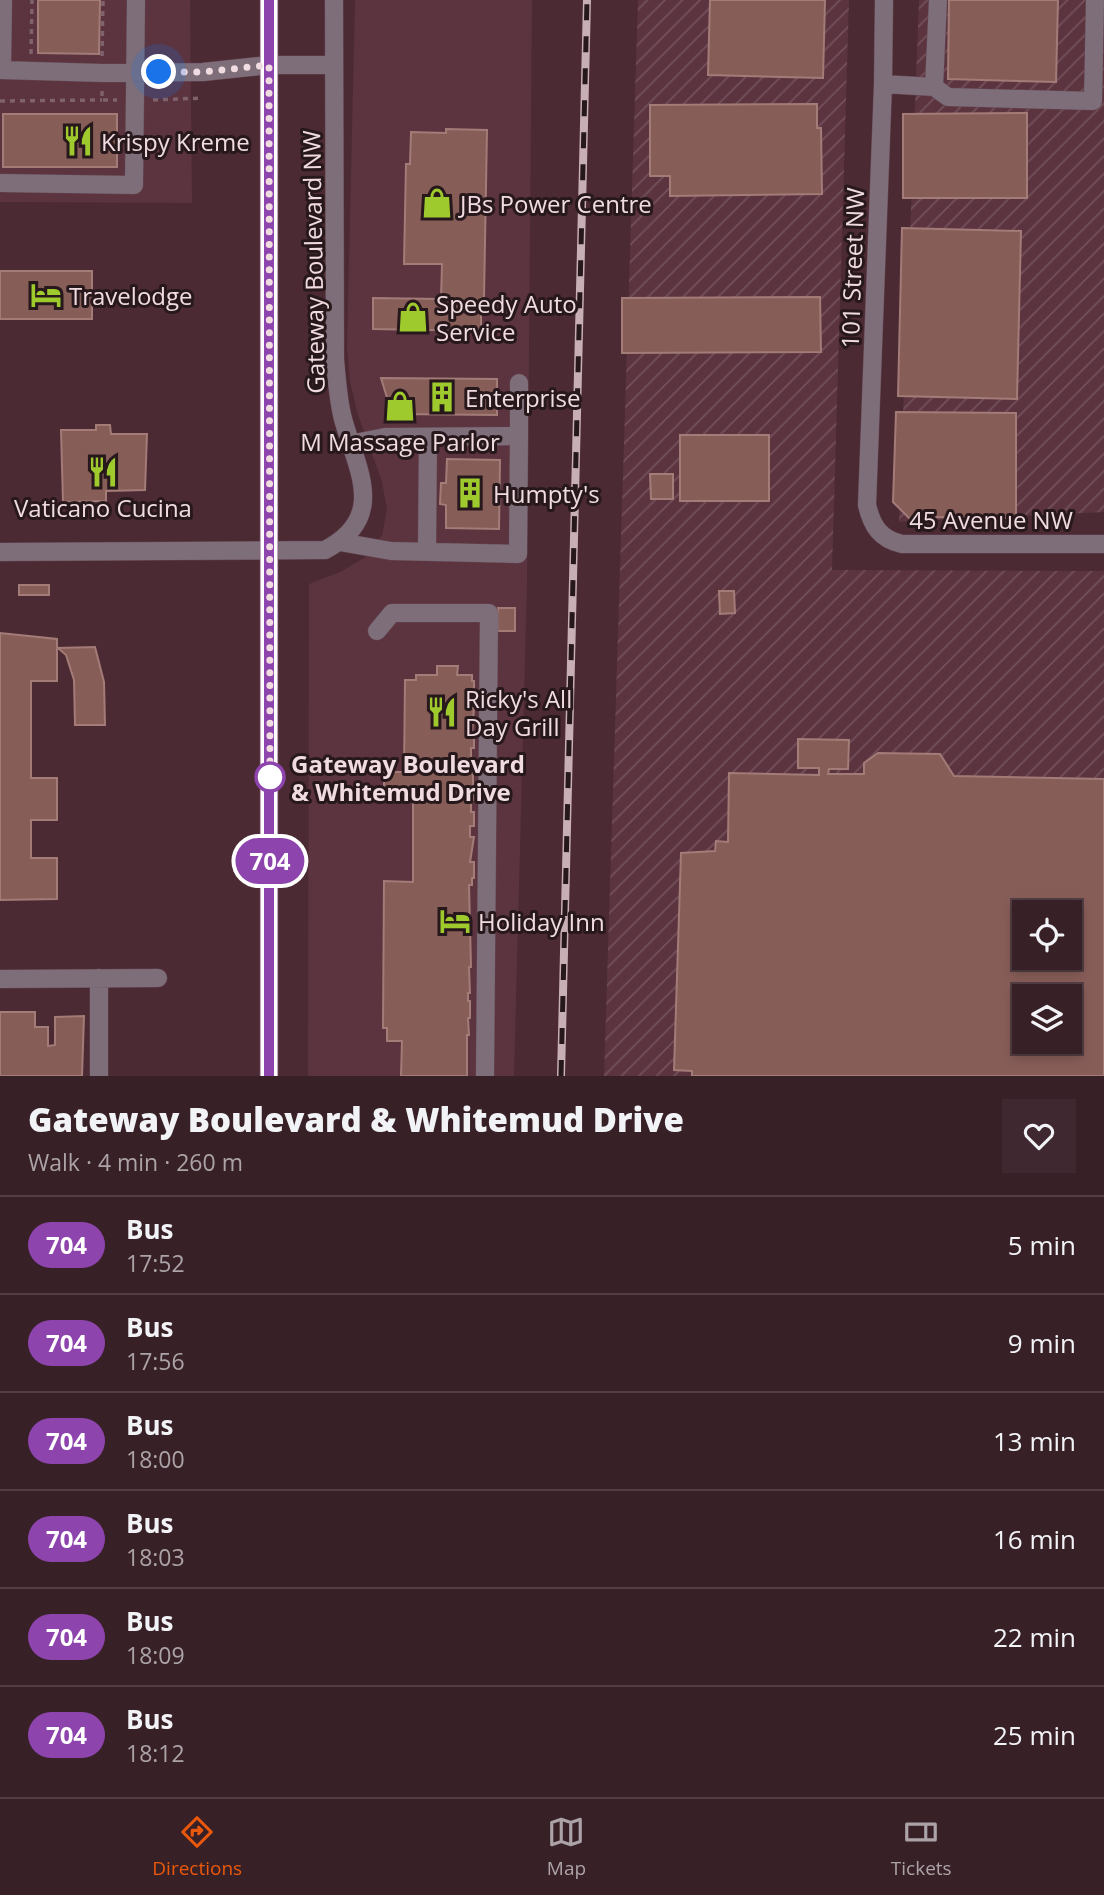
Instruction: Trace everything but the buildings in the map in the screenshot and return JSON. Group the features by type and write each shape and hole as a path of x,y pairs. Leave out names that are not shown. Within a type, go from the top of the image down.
{"main road":[{"name":"Gateway Boulevard NW","path":"269,0 269,1076"}],"street":[{"path":"3,0 1,70 203,72 269,65 334,65"},
{"path":"0,183 134,185 136,0"},
{"name":"Gateway Boulevard NW","path":"334,0 335,360 338,393 364,491 359,519 352,531 340,542"},
{"name":"101 Street NW","path":"880,534 870,517 867,505 884,0"},
{"path":"934,87 938,0"},
{"path":"883,84 934,87 948,97 1093,101 1095,0"},
{"path":"0,552 325,550 340,542 391,551 518,554 519,383"},
{"path":"350,444 385,437 519,436"},
{"path":"427,551 428,437"},
{"name":"45 Avenue NW","path":"880,534 902,544 1104,544"},
{"path":"377,631 392,613 489,613 485,1076"},
{"path":"99,978 99,1076"},
{"path":"0,979 158,978"}],"path":[{"path":"31,59 32,0"},
{"path":"103,0 103,73"},
{"path":"0,101 102,100"}],"shaded area":[{"path":"0,0 190,0 192,203 0,202"},
{"path":"355,0 532,0 527,584 514,1076 308,1076 309,584 340,572 364,558 382,535 387,509 382,482 358,415 350,382 347,348"},
{"path":"638,0 849,0 832,570 1104,571 1104,1076 604,1076"},
{"path":"919,0 1104,0 1104,512 899,522"}],"railway":[{"path":"561,1076 587,0"}],"bus line":[{"name":"704","path":"269,0 269,1076"}],"place":[{"name":"Krispy Kreme","path":"78,141"},
{"name":"JBs Power Centre","path":"437,203"},
{"name":"Travelodge","path":"46,295"},
{"name":"Speedy Auto Service","path":"413,317"},
{"name":"Enterprise","path":"442,397"},
{"name":"M Massage Parlor","path":"400,406"},
{"name":"Vaticano Cucina","path":"103,472"},
{"name":"Humpty's","path":"470,493"},
{"name":"Ricky's All Day Grill","path":"442,712"},
{"name":"Gateway Boulevard & Whitemud Drive","path":"270,777"},
{"name":"Holiday Inn","path":"455,921"}],"route":[{"path":"159,72 203,72 269,65 270,784 270,777"}]}
